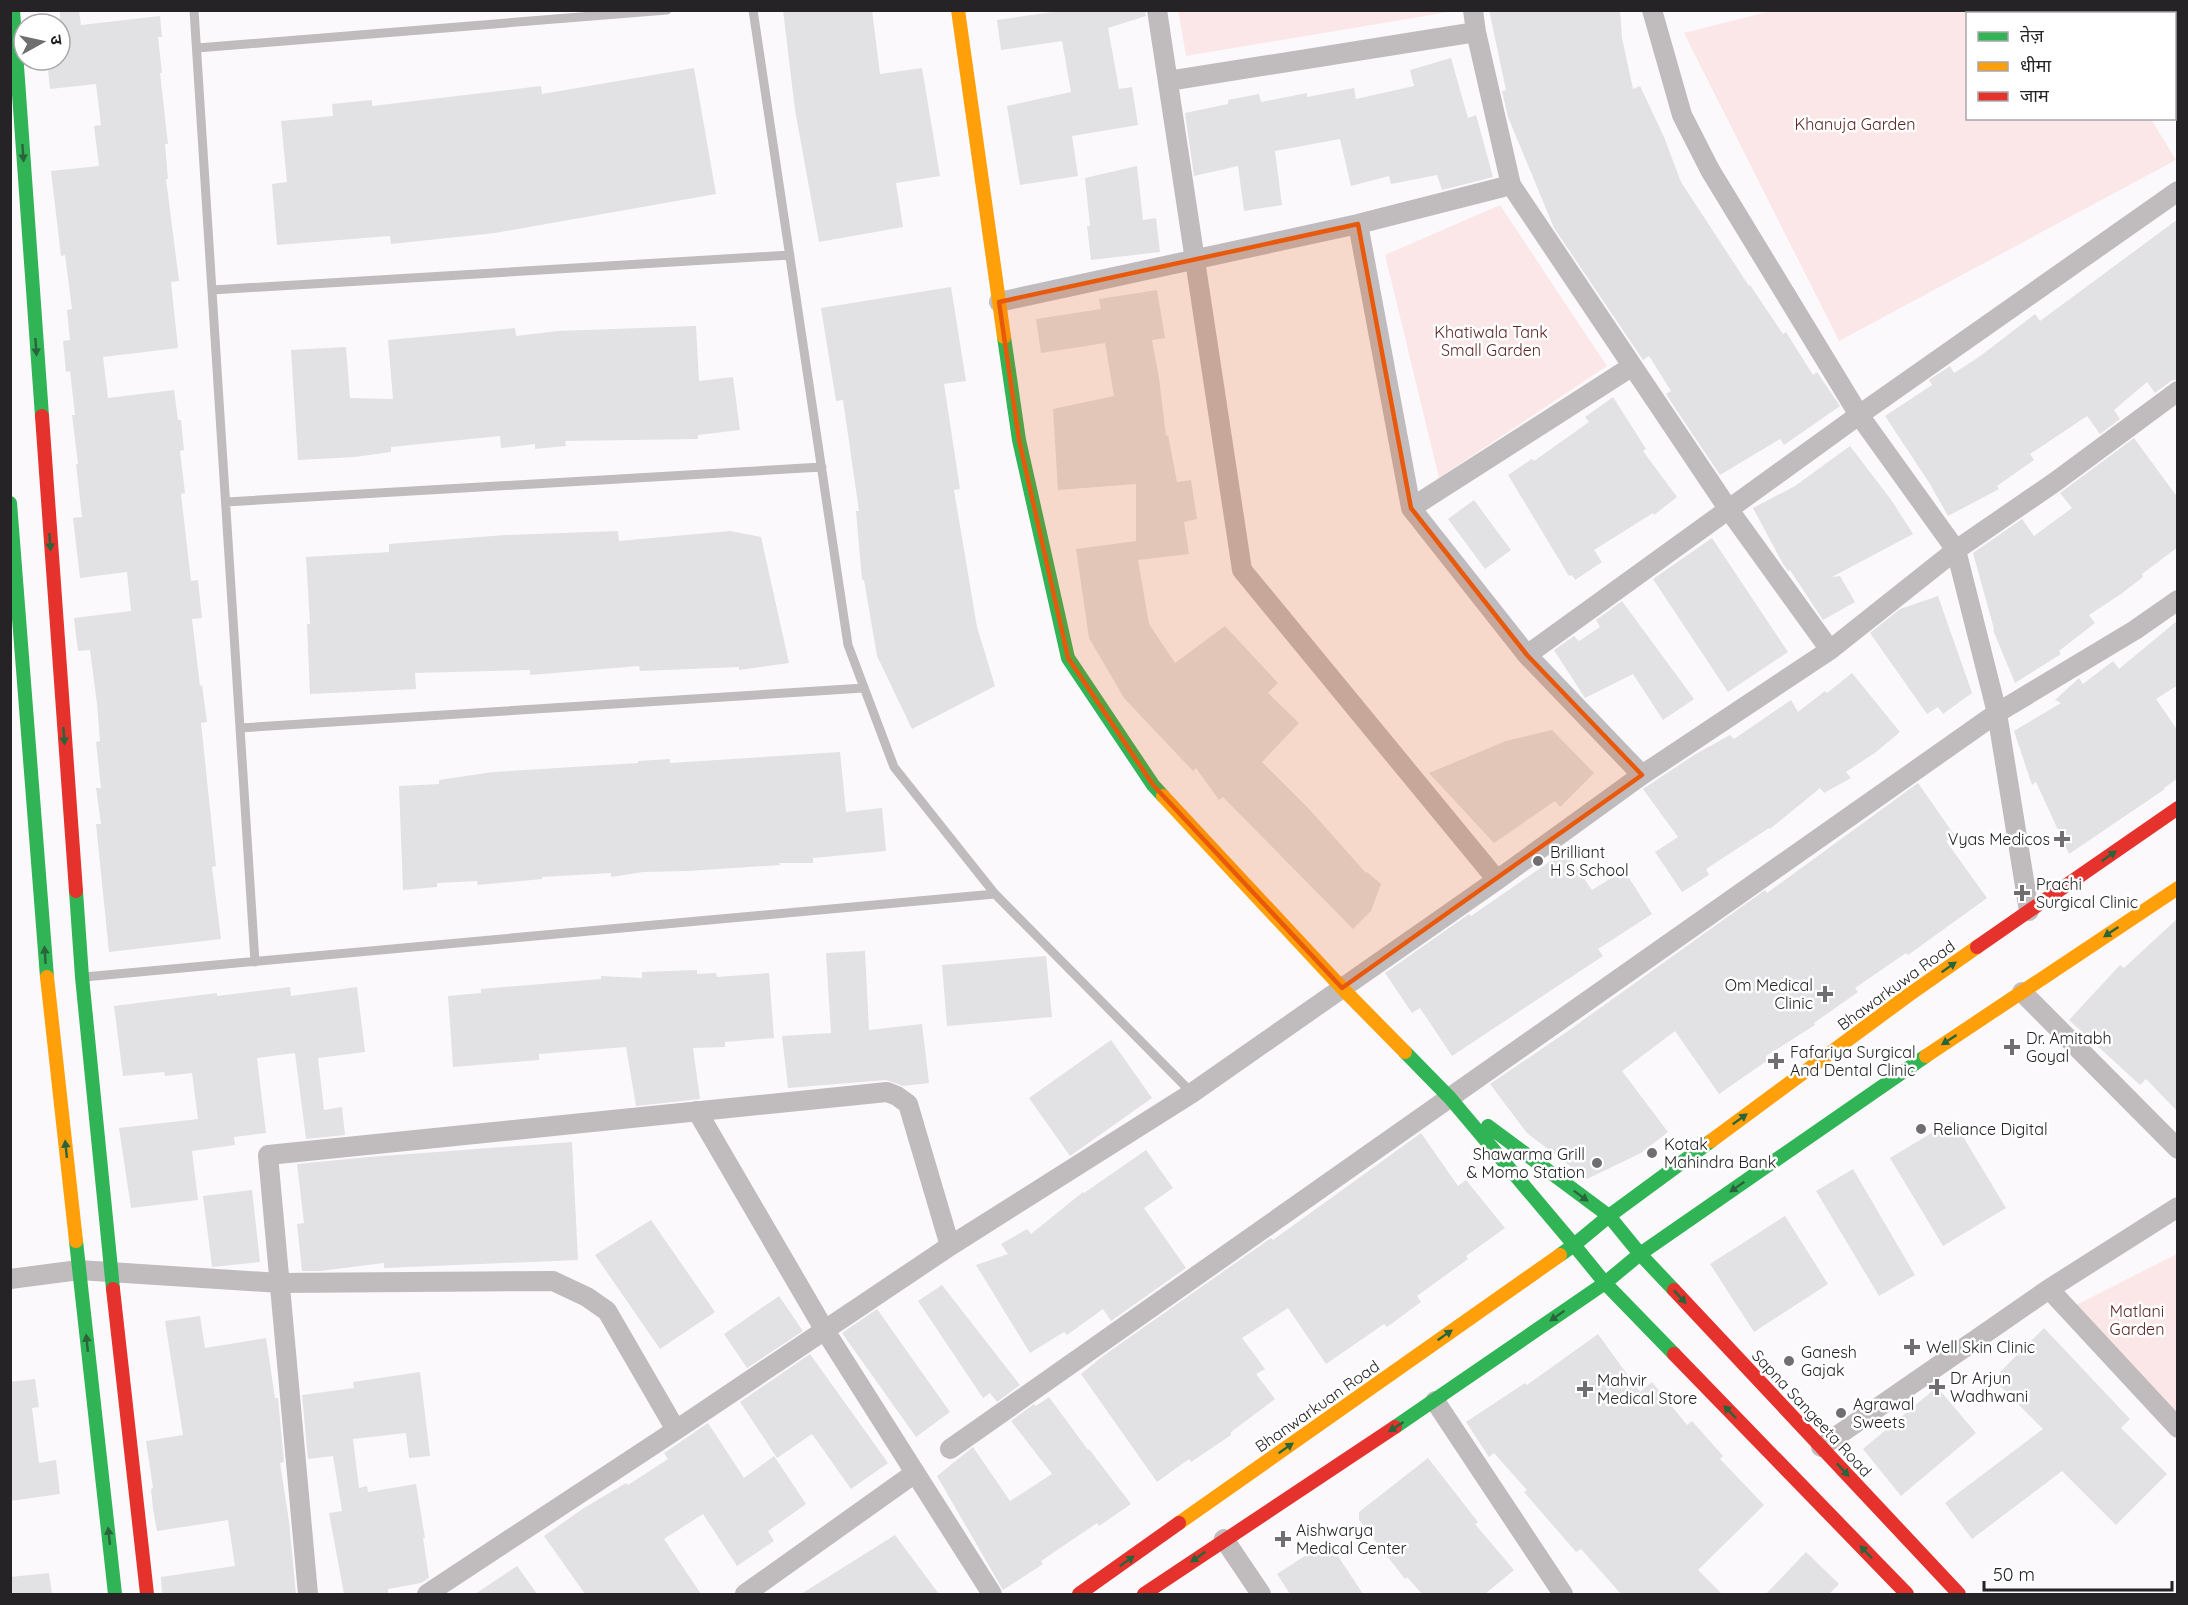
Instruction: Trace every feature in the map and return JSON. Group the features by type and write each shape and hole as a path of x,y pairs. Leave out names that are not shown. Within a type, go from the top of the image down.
{"main road":[{"path":"13,10 81,977 147,1594"},
{"path":"958,10 1019,440 1068,658 1153,785 1342,988 1450,1098 1605,1283 1907,1594"},
{"path":"10,503 47,981 115,1594"},
{"name":"Bhawarkuwa Road","path":"1574,1245 1609,1216 1910,994 2178,808"},
{"path":"1144,1594 1435,1401 1605,1283 1640,1254 1917,1062 2178,888"},
{"name":"Sapna Sangeeta Road","path":"1450,1098 1609,1216 1640,1254 1959,1594"},
{"name":"Bhanwarkuan Road","path":"1079,1594 1574,1245"}],"street":[{"path":"1157,10 1242,570 1497,880"},
{"path":"1473,10 1511,185 1729,510 1830,650"},
{"path":"1652,10 1682,115 1710,170 1859,416 1956,550 1997,713 2029,911"},
{"path":"1168,81 1476,32"},
{"path":"999,302 1358,224 1511,185"},
{"path":"1527,656 1859,416 2178,191"},
{"path":"1358,224 1411,508 1527,656 1642,775"},
{"path":"1411,508 1631,367"},
{"path":"427,1594 950,1246 1192,1094 1497,880 1642,775 1830,650 1956,550 2055,482 2178,392"},
{"path":"950,1449 1997,713 2135,630 2178,600"},
{"path":"2022,992 2178,1149"},
{"path":"309,1594 268,1155 887,1092 908,1104 950,1246"},
{"path":"697,1111 824,1329 992,1594"},
{"path":"1821,1447 2049,1289 2178,1207"},
{"path":"10,1279 79,1270 111,1274 280,1283 553,1281 587,1297 608,1311 676,1430"},
{"path":"2049,1289 2178,1428"},
{"path":"1435,1401 1557,1593"},
{"path":"745,1594 915,1473"},
{"path":"1224,1539 1261,1594"}],"lane":[{"path":"194,10 255,962"},
{"path":"197,48 667,10"},
{"path":"753,10 848,645 894,767 995,894 1192,1094"},
{"path":"212,290 790,255"},
{"path":"226,502 822,467"},
{"path":"240,728 864,688"},
{"path":"81,977 995,894"}],"highlighted area":[{"path":"1358,224 1411,508 1527,655 1642,775 1342,988 1153,785 1068,658 1019,440 999,302"}],"green space":[{"path":"1178,10 1455,10 1455,11 1186,56"},
{"name":"Khanuja Garden","path":"1771,11 2086,11 1966,12 1966,120 2152,120 2176,160 1839,341 1684,33"},
{"name":"Khatiwala Tank Small Garden","path":"1500,205 1607,366 1439,478 1385,255"},
{"name":"Matlani Garden","path":"2177,1254 2177,1427 2072,1307"}],"building":[{"path":"60,10 79,10 81,25 160,16 162,37 158,37 162,73 160,73 168,144 165,144 168,179 166,179 179,281 171,282 178,348 103,357 108,398 174,390 178,420 181,420 184,450 180,451 185,493 181,494 191,581 198,580 202,618 192,619 207,722 201,723 216,866 212,867 221,939 109,952 96,824 101,824 96,788 101,788 96,742 100,741 97,704 90,650 78,651 74,618 131,611 127,572 80,578 73,518 82,517 72,415 75,415 70,371 66,372 63,341 70,340 67,310 72,309 65,255 61,256 51,171 99,166 94,126 101,125 96,84 50,89 48,72 72,72 72,12 60,12"},
{"path":"783,10 872,10 880,74 922,68 940,176 896,183 903,227 819,242 795,110"},
{"path":"1066,10 1145,10 1146,16 1108,28 1119,89 1132,87 1138,125 1072,136 1078,176 1020,185 1007,106 1071,92 1062,41 1001,50 997,20"},
{"path":"1489,10 1620,10 1622,38 1633,89 1640,86 1664,137 1681,182 1783,334 1786,332 1813,375 1817,372 1840,406 1784,445 1780,439 1720,475 1666,394 1671,391 1649,356 1643,360 1554,228 1508,117 1502,91 1506,90"},
{"path":"1451,58 1468,118 1476,115 1493,177 1442,190 1437,175 1391,184 1389,176 1351,186 1340,139 1275,151 1282,205 1244,211 1238,166 1194,176 1185,113 1228,104 1228,100 1259,94 1261,102 1307,93 1307,97 1354,88 1356,99 1414,86 1410,70"},
{"path":"694,68 716,194 495,233 391,244 390,236 277,245 272,184 287,182 281,121 333,116 332,104 372,100 372,106 541,86 542,94"},
{"path":"1137,166 1143,220 1156,218 1160,252 1091,260 1085,178"},
{"path":"2178,219 2178,379 2171,381 2155,393 2147,382 2114,410 2120,419 2100,434 2087,416 2030,454 2034,460 1997,486 1999,489 1948,516 1930,484 1885,416 1932,385 1929,380 1950,366 1954,373 2035,314 2040,321"},
{"path":"951,287 966,381 944,384 960,489 954,490 977,627 995,686 912,729 877,656 864,580 862,580 856,511 859,511 843,400 836,401 821,308"},
{"path":"1157,290 1165,338 1152,340 1166,436 1168,435 1177,482 1191,480 1197,519 1184,522 1189,554 1138,560 1149,624 1175,663 1225,626 1278,683 1268,693 1299,723 1262,762 1309,809 1366,873 1381,884 1371,911 1353,929 1223,797 1219,800 1196,768 1193,771 1124,698 1089,638 1076,549 1136,541 1136,484 1058,490 1053,409 1114,396 1105,343 1041,353 1036,319 1101,309 1099,299"},
{"path":"696,326 699,381 733,377 740,430 698,435 698,439 565,441 566,446 535,449 535,444 501,448 500,436 391,447 391,452 355,457 298,460 291,350 346,347 350,398 393,399 388,340 515,328 516,336 558,331"},
{"path":"1613,397 1646,449 1643,451 1677,497 1654,515 1653,513 1594,550 1602,562 1575,580 1572,575 1569,576 1508,475 1532,459 1534,461 1589,422 1585,417"},
{"path":"2134,438 2178,498 2178,547 2142,574 2143,577 2121,594 2089,615 2095,623 2059,651 2061,654 2015,683 1993,630 1973,553 2022,519 2034,536 2072,508 2060,493"},
{"path":"1850,446 1892,501 1913,534 1832,577 1840,576 1855,602 1823,620 1790,570 1788,571 1783,564 1753,508 1795,486"},
{"path":"1474,500 1511,550 1485,569 1448,519"},
{"path":"618,531 619,541 730,531 761,537 789,663 739,670 739,667 640,671 639,666 530,675 530,670 415,673 416,689 310,694 307,624 310,624 306,557 389,552 389,544 505,535"},
{"path":"1712,538 1788,652 1728,692 1653,579"},
{"path":"1938,596 1972,693 1943,714 1938,707 1927,714 1870,633 1900,609"},
{"path":"1622,601 1694,699 1663,720 1633,674 1585,698 1554,650 1574,636 1579,641 1600,627 1596,620"},
{"path":"2178,620 2178,685 2156,699 2178,731 2178,778 2069,854 2036,782 2032,785 2014,731 2061,703 2055,700 2079,678 2083,684 2113,661 2119,669"},
{"path":"1852,673 1900,732 1846,772 1851,778 1824,793 1820,788 1770,829 1706,869 1709,875 1682,892 1655,852 1678,837 1643,789 1694,755 1730,735 1734,739 1791,700 1798,712"},
{"path":"1552,730 1594,773 1560,807 1555,801 1494,843 1429,773 1506,741"},
{"path":"840,752 846,812 882,808 886,851 813,858 813,863 643,872 611,877 611,873 542,877 542,879 478,885 477,881 437,883 437,887 403,890 399,786 439,784 439,780 493,772 670,759 670,763"},
{"path":"1918,783 1955,836 1946,841 1987,898 1908,955 1906,953 1855,988 1858,992 1814,1023 1815,1025 1766,1056 1768,1060 1719,1094 1675,1031 1622,1071 1668,1132 1641,1153 1587,1179 1527,1133 1490,1084 1765,890 1767,893"},
{"path":"1565,851 1592,890 1624,870 1652,914 1598,949 1603,956 1452,1056 1420,1008 1412,1013 1385,973"},
{"path":"2178,918 2178,1112 2146,1079 2140,1085 2069,1020 2120,965 2124,968"},
{"path":"865,951 869,1030 922,1024 929,1083 903,1086 886,1080 788,1088 782,1036 831,1033 826,953"},
{"path":"1046,956 1052,1017 947,1026 942,965"},
{"path":"697,970 697,974 716,973 717,977 769,973 774,1038 725,1042 725,1047 693,1048 700,1099 636,1106 626,1047 539,1054 539,1060 453,1067 448,996 481,993 481,989 601,979 601,976 642,978 642,972"},
{"path":"290,987 291,996 357,987 365,1052 318,1058 324,1110 342,1107 345,1135 306,1139 295,1053 257,1058 266,1133 234,1137 235,1145 192,1151 198,1200 131,1208 119,1128 198,1119 192,1073 165,1076 164,1072 123,1076 114,1006 217,993 217,996"},
{"path":"1111,1040 1152,1098 1070,1156 1029,1098"},
{"path":"1953,1120 2006,1208 1943,1246 1890,1158"},
{"path":"1421,1133 1458,1186 1466,1180 1505,1228 1466,1256 1468,1259 1417,1296 1421,1302 1387,1327 1384,1324 1326,1364 1288,1308 1242,1338 1265,1369 1256,1374 1275,1399 1231,1432 1231,1435 1191,1462 1189,1459 1157,1482 1081,1374 1103,1356 1271,1238 1273,1240"},
{"path":"572,1142 578,1260 384,1268 384,1263 302,1271 297,1224 304,1223 297,1164"},
{"path":"1146,1150 1173,1188 1144,1208 1186,1268 1111,1321 1103,1309 1067,1335 1064,1332 1030,1353 976,1265 1008,1254 1001,1244 1027,1229 1031,1234 1083,1192"},
{"path":"1853,1169 1915,1275 1879,1296 1816,1191"},
{"path":"252,1190 260,1262 212,1267 203,1196"},
{"path":"1785,1216 1828,1284 1754,1332 1710,1264"},
{"path":"651,1220 715,1312 660,1349 595,1255"},
{"path":"942,1285 1020,1385 997,1402 990,1393 983,1398 918,1301"},
{"path":"779,1296 803,1331 747,1368 724,1334"},
{"path":"877,1309 950,1412 916,1437 842,1333"},
{"path":"200,1316 205,1348 266,1338 275,1398 278,1398 284,1462 280,1463 289,1521 296,1594 162,1594 161,1577 235,1566 228,1520 157,1531 153,1509 151,1489 153,1488 146,1441 183,1435 165,1321"},
{"path":"2044,1328 2130,1419 2121,1428 2167,1474 2116,1525 2062,1471 1972,1539 1945,1503 2043,1429 1993,1379"},
{"path":"1598,1334 1640,1392 1652,1382 1687,1425 1692,1421 1723,1456 1720,1459 1764,1505 1698,1570 1722,1594 1621,1594 1581,1549 1576,1552 1524,1492 1527,1490 1494,1453 1489,1457 1466,1422 1525,1383 1527,1385"},
{"path":"810,1354 888,1463 851,1489 812,1434 777,1458 740,1402"},
{"path":"420,1372 430,1456 409,1458 406,1433 353,1439 359,1488 367,1486 368,1492 416,1484 429,1578 421,1583 388,1589 388,1594 344,1594 329,1513 342,1511 333,1456 308,1459 302,1395 354,1388 353,1382"},
{"path":"35,1379 39,1407 32,1408 39,1463 56,1460 60,1494 10,1501 10,1382"},
{"path":"1937,1387 1976,1433 1901,1496 1863,1449"},
{"path":"1049,1397 1131,1504 1099,1526 1097,1523 1041,1561 1043,1564 1003,1590 937,1476 973,1447 1010,1501 1052,1474 1011,1421 1034,1404 1036,1406"},
{"path":"708,1423 744,1478 774,1456 806,1504 768,1531 774,1541 737,1566 703,1514 664,1539 701,1594 585,1594 544,1536 584,1508 626,1483 628,1485 668,1459 664,1453"},
{"path":"1428,1458 1478,1522 1475,1524 1514,1570 1485,1594 1422,1594 1407,1577 1405,1579 1359,1520 1359,1512"},
{"path":"895,1535 939,1594 801,1594"},
{"path":"1328,1541 1363,1594 1290,1594 1277,1574"},
{"path":"1806,1552 1839,1584 1829,1594 1766,1594"},
{"path":"517,1566 537,1594 475,1594"},
{"path":"49,1573 52,1594 10,1594 10,1577"}],"traffic: fast":[{"path":"13,10 42,416"},
{"path":"1004,337 1019,440 1068,658 1153,785 1163,796"},
{"path":"10,503 47,977"},
{"path":"76,891 82,977 113,1289"},
{"path":"1405,1052 1450,1098 1574,1245 1560,1255"},
{"path":"1674,1290 1640,1254 1926,1056"},
{"path":"1488,1126 1609,1216 1640,1254 1605,1283 1574,1245 1609,1216 1711,1141"},
{"path":"76,1241 115,1594"},
{"path":"1395,1427 1605,1283 1674,1354"}],"traffic: slow":[{"path":"958,10 1004,337"},
{"path":"1163,796 1342,988 1405,1052"},
{"path":"1926,1056 2178,888"},
{"path":"1711,1141 1977,947"},
{"path":"47,977 76,1241"},
{"path":"1179,1523 1560,1255"}],"traffic: jam":[{"path":"42,416 76,891"},
{"path":"1977,947 2178,808"},
{"path":"113,1289 147,1594"},
{"path":"1674,1290 1959,1594"},
{"path":"1674,1354 1907,1594"},
{"path":"1144,1594 1395,1427"},
{"path":"1079,1594 1179,1523"}],"place":[{"name":"Vyas Medicos","path":"2062,839"},
{"name":"Brilliant H S School","path":"1538,861"},
{"name":"Prachi Surgical Clinic","path":"2022,893"},
{"name":"Om Medical Clinic","path":"1825,994"},
{"name":"Dr. Amitabh Goyal","path":"2012,1047"},
{"name":"Fafariya Surgical And Dental Clinic","path":"1776,1061"},
{"name":"Reliance Digital","path":"1921,1129"},
{"name":"Kotak Mahindra Bank","path":"1652,1153"},
{"name":"Shawarma Grill & Momo Station","path":"1597,1163"},
{"name":"Well Skin Clinic","path":"1912,1347"},
{"name":"Ganesh Gajak","path":"1789,1361"},
{"name":"Dr Arjun Wadhwani","path":"1937,1387"},
{"name":"Mahvir Medical Store","path":"1585,1389"},
{"name":"Agrawal Sweets","path":"1841,1413"},
{"name":"Aishwarya Medical Center","path":"1283,1539"}]}
